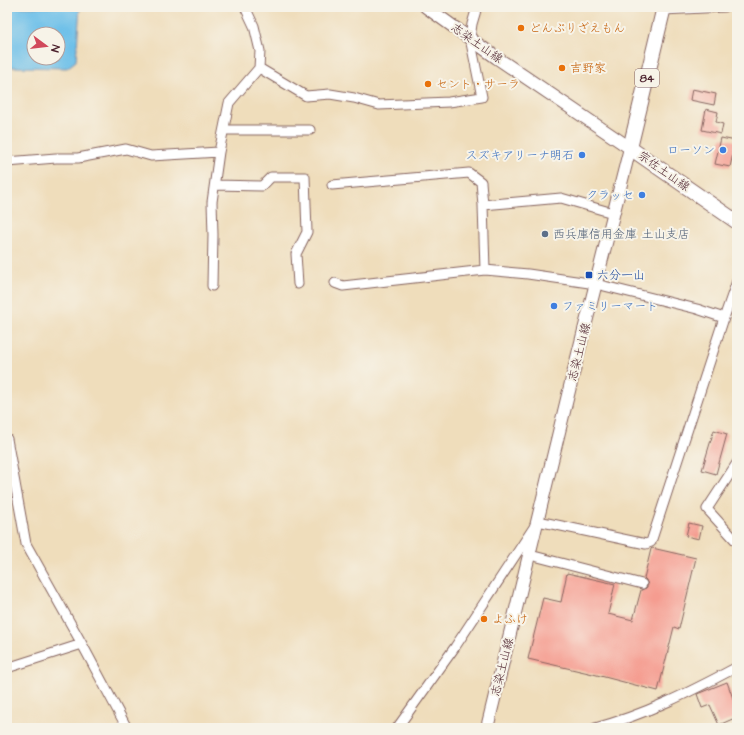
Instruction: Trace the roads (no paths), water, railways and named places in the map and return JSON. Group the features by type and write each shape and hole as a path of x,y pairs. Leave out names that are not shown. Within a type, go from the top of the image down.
{"main road":[{"name":"志染土山線","path":"426,7 497,58 630,148 574,370 488,728"},
{"name":"宗佐土山線","path":"663,8 630,148 737,222"}],"street":[{"path":"212,286 214,235 212,202 219,152 230,103 259,68 260,51 254,26 245,7"},
{"path":"259,68 306,96 330,94 354,98 379,105 449,102 482,97 470,38 477,7"},
{"path":"663,8 725,7"},
{"path":"224,130 310,130"},
{"path":"7,162 56,158 78,158 126,149 151,156 219,152"},
{"path":"332,185 470,172 481,182 485,270"},
{"path":"215,185 262,186 271,177 305,177 307,232 296,254 298,284"},
{"path":"483,205 561,198 613,213"},
{"path":"335,283 344,286 485,270 528,274 596,284 697,309 724,318"},
{"path":"397,728 455,647 538,521 646,544 651,542 737,280"},
{"path":"7,439 26,544 127,728"},
{"path":"737,463 708,509 737,542"},
{"path":"530,555 642,584"},
{"path":"7,668 82,644"},
{"path":"595,728 614,723 690,692 737,667"}],"water":[{"path":"7,7 80,7 76,61 67,68 7,67"}],"place":[{"name":"どんぶりざえもん","path":"521,28"},
{"name":"吉野家","path":"562,68"},
{"name":"セント・サーラ","path":"428,84"},
{"name":"ローソン","path":"723,150"},
{"name":"スズキアリーナ明石","path":"582,155"},
{"name":"クラッセ","path":"642,195"},
{"name":"西兵庫信用金庫 土山支店","path":"545,234"},
{"name":"六分一山","path":"589,275"},
{"name":"ファミリーマート","path":"554,306"},
{"name":"よふけ","path":"484,619"}]}
